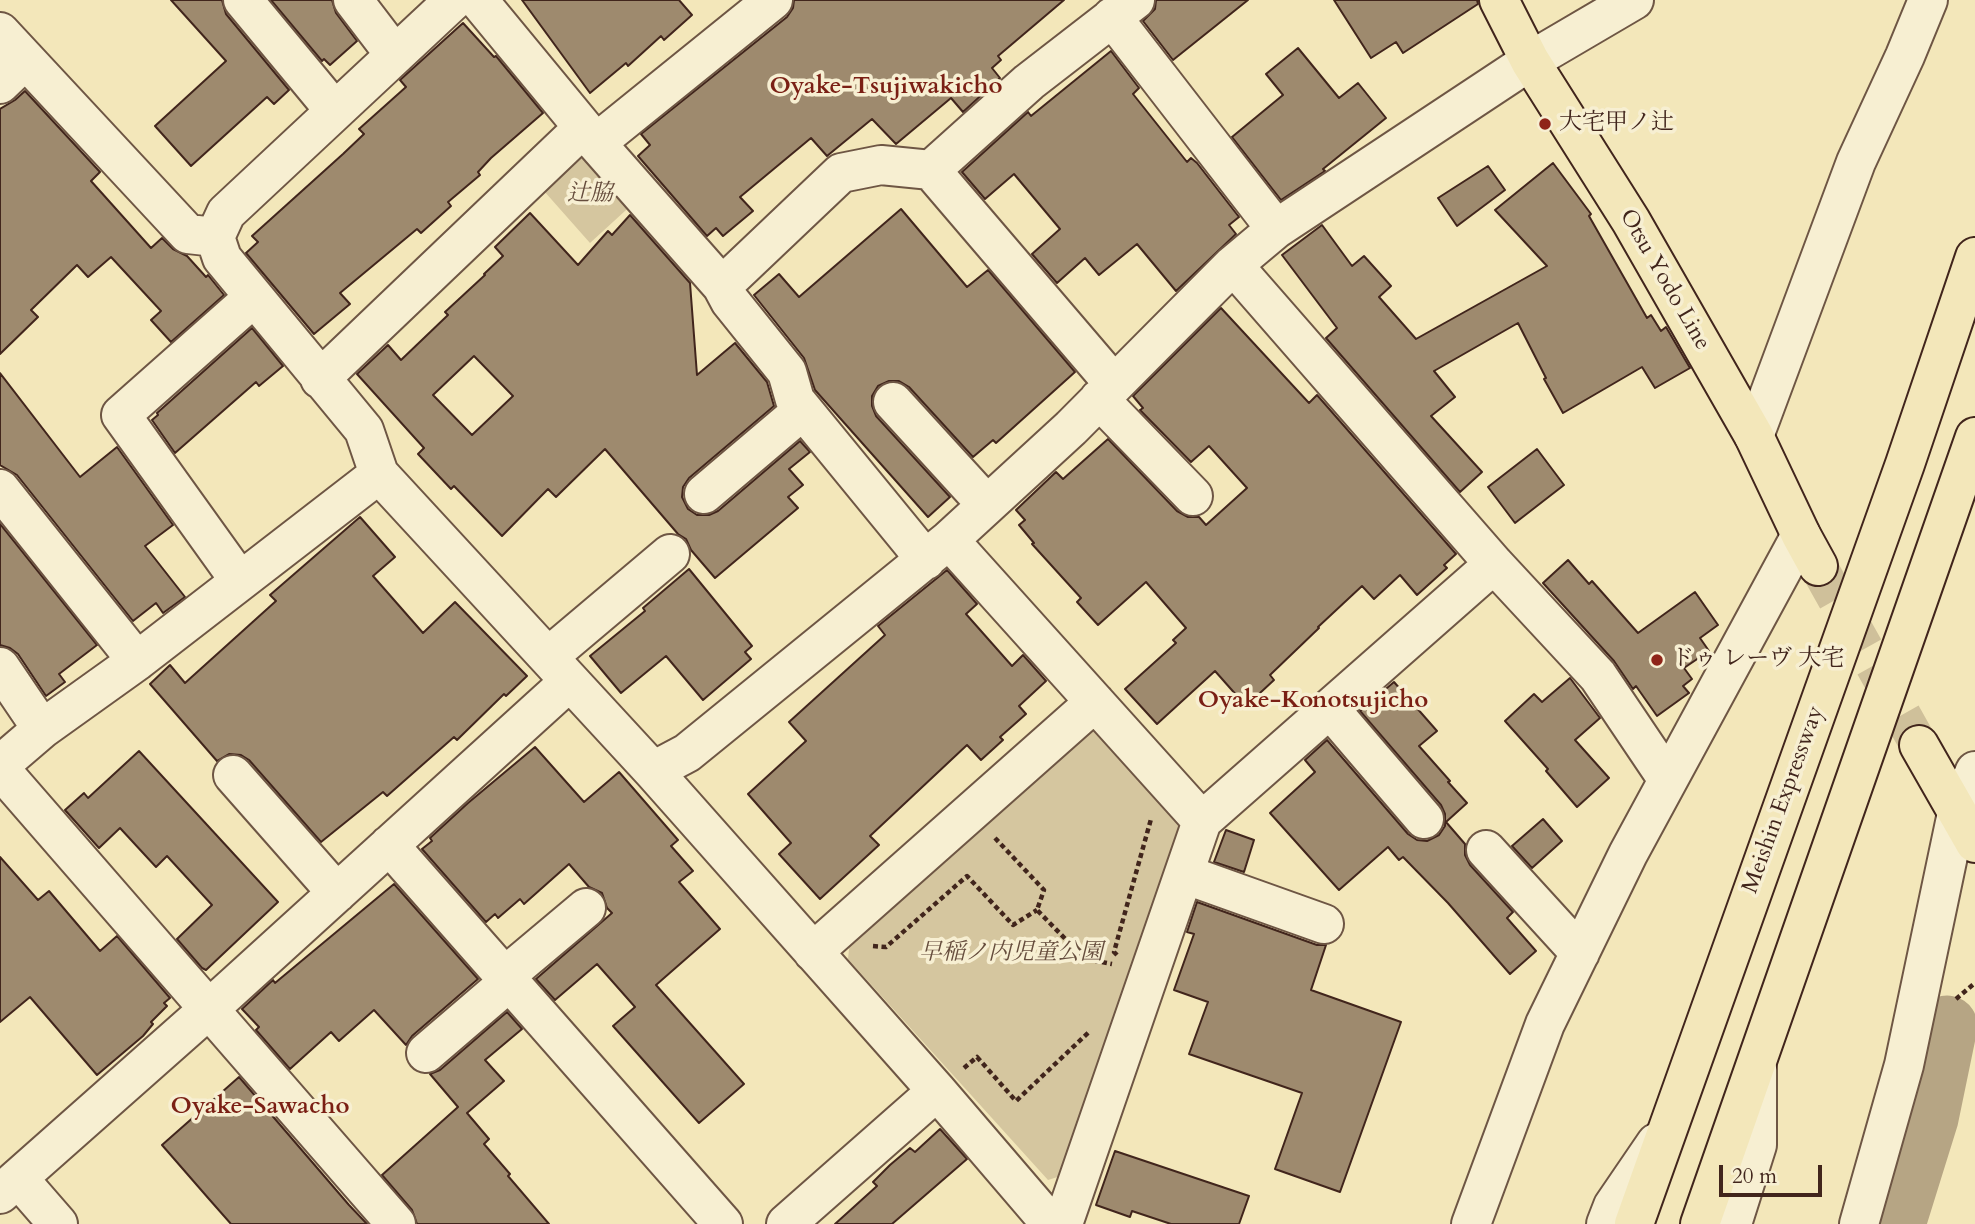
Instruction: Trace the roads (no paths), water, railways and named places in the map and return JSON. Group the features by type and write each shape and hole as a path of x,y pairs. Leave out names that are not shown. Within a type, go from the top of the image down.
{"main road":[{"name":"Otsu Yodo Line","path":"1499,0 1530,61 1631,221 1754,436 1810,550"},
{"name":"Meishin Expressway","path":"1634,1224 1905,464 1975,257"},
{"path":"1700,1224 1975,437"},
{"path":"1919,745 1966,828"}],"street":[{"path":"243,0 335,111"},
{"path":"353,0 395,55"},
{"path":"454,0 226,213 215,237 222,258 364,430 379,474 653,771 937,1091 1051,1224"},
{"path":"478,0 590,136 722,286 730,301 787,372 795,400 803,410 938,550 1095,702 1202,821"},
{"path":"320,379 590,136 773,0"},
{"path":"653,771 687,753 938,550 1107,392 1233,265 1276,229 1530,61 1634,0"},
{"path":"1754,436 1856,162 1928,0"},
{"path":"931,170 1029,82 1123,9 1276,229"},
{"path":"8,58 188,234 215,237"},
{"path":"722,286 841,173 881,165 931,170 1193,496"},
{"path":"1233,265 1494,564 1598,676 1668,780"},
{"path":"240,581 121,415 253,298"},
{"path":"893,402 987,505"},
{"path":"704,494 803,410"},
{"path":"379,474 136,661 42,729 0,767 396,1224"},
{"path":"0,489 136,661"},
{"path":"1471,1224 1545,1024 1628,854 1668,780 1810,550"},
{"path":"58,1224 9,1186 389,845 670,554"},
{"path":"1063,1224 1202,821 1494,564"},
{"path":"0,667 42,729"},
{"path":"813,952 1095,702"},
{"path":"1330,709 1424,819"},
{"path":"1859,1224 1905,1065 1966,828 1975,771"},
{"path":"233,775 337,893"},
{"path":"389,845 723,1224"},
{"path":"1486,850 1580,953"},
{"path":"1184,874 1324,925"},
{"path":"426,1054 586,908"},
{"path":"1732,1224 1757,1145 1758,1058"},
{"path":"786,1224 937,1091"},
{"path":"1606,1224 1614,1206 1667,1128"}],"waterway":[{"path":"1895,1224 1928,1118 1947,1026"}],"tunnel":[{"path":"1818,566 1919,745"}],"place":[{"name":"大宅甲ノ辻","path":"1545,124"},
{"name":"ドゥ レーヴ 大宅","path":"1657,660"}],"district":[{"name":"Oyake-Tsujiwakicho","path":"886,87"},
{"name":"Oyake-Konotsujicho","path":"1313,701"},
{"name":"Oyake-Sawacho","path":"260,1107"}],"park label":[{"name":"辻脇","path":"590,195"},
{"name":"早稲ノ内児童公園","path":"1011,954"}]}
